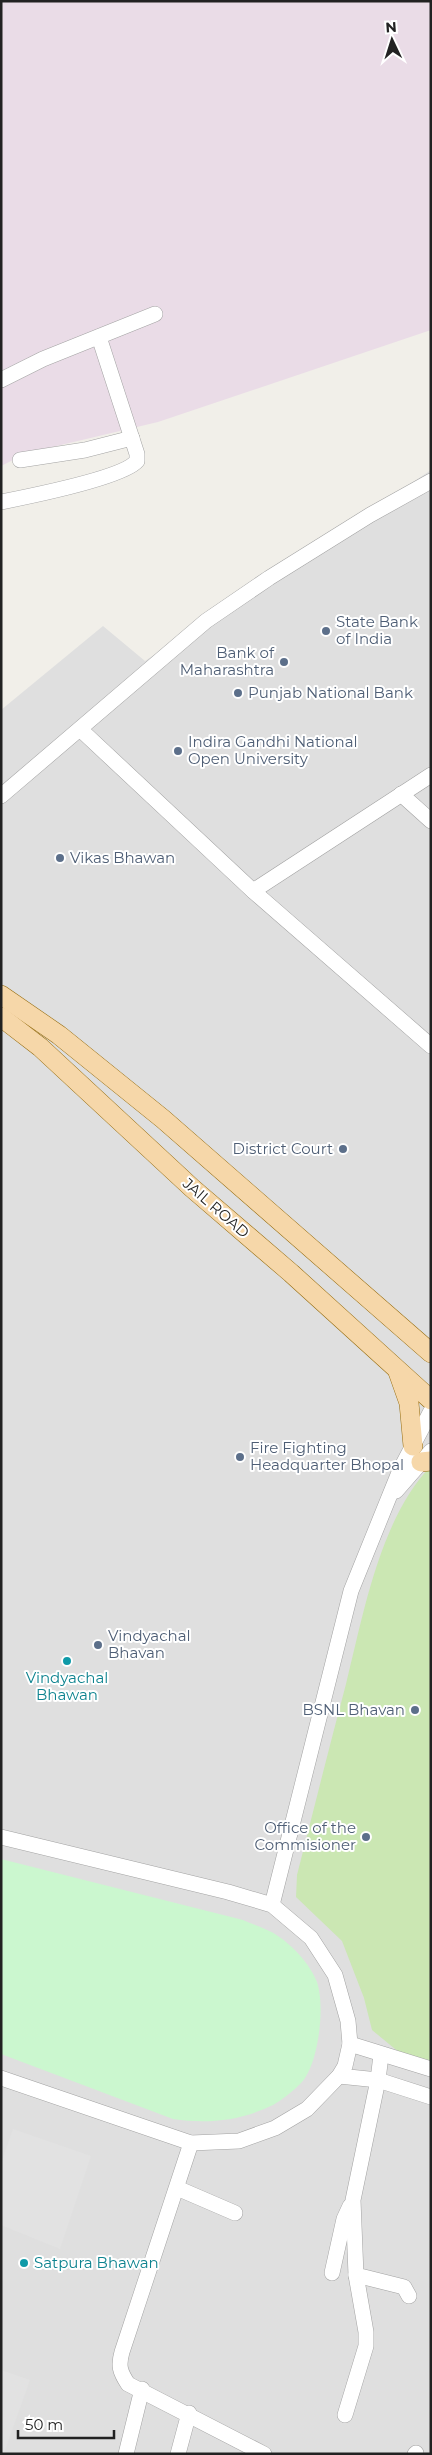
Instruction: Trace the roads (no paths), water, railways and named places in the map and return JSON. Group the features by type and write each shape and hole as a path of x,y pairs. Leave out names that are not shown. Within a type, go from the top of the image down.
{"main road":[{"path":"1,995 59,1036 163,1119 422,1340 431,1353"},
{"name":"JAIL ROAD","path":"1,1017 40,1046 192,1188 431,1400"},
{"path":"396,1368 409,1403 424,1455"}],"street":[{"path":"1,380 43,359 155,314"},
{"path":"1,502 60,489 129,468 137,461 137,454 99,337"},
{"path":"20,460 85,450 132,438"},
{"path":"1,796 82,730 206,621 269,578 370,515 431,481"},
{"path":"82,730 253,891 431,1046"},
{"path":"253,891 431,775"},
{"path":"401,794 431,821"},
{"path":"272,1906 351,1591 387,1501 424,1455 431,1412"},
{"path":"1,1837 228,1892 272,1906 311,1938 334,1975 348,2021 350,2044 345,2066 339,2076 307,2109 275,2128 239,2141 190,2143 1,2078"},
{"path":"350,2044 431,2069"},
{"path":"332,2273 344,2219 353,2200 378,2080 381,2055"},
{"path":"339,2076 378,2080 431,2097"},
{"path":"190,2143 177,2188 119,2362 121,2373 128,2384 189,2413 264,2454"},
{"path":"177,2188 235,2213"},
{"path":"345,2415 366,2346 366,2332 356,2275 353,2200"},
{"path":"356,2275 404,2287 408,2296"},
{"path":"126,2454 142,2389"},
{"path":"178,2454 189,2413"}],"place":[{"name":"State Bank of India","path":"326,631"},
{"name":"Bank of Maharashtra","path":"284,662"},
{"name":"Punjab National Bank","path":"238,693"},
{"name":"Indira Gandhi National Open University","path":"178,751"},
{"name":"Vikas Bhawan","path":"60,858"},
{"name":"District Court","path":"343,1149"},
{"name":"Fire Fighting Headquarter Bhopal","path":"240,1457"},
{"name":"Vindyachal Bhavan","path":"98,1645"},
{"name":"Vindyachal Bhawan","path":"67,1661"},
{"name":"BSNL Bhavan","path":"415,1710"},
{"name":"Office of the Commisioner","path":"366,1837"},
{"name":"Satpura Bhawan","path":"24,2263"}]}
